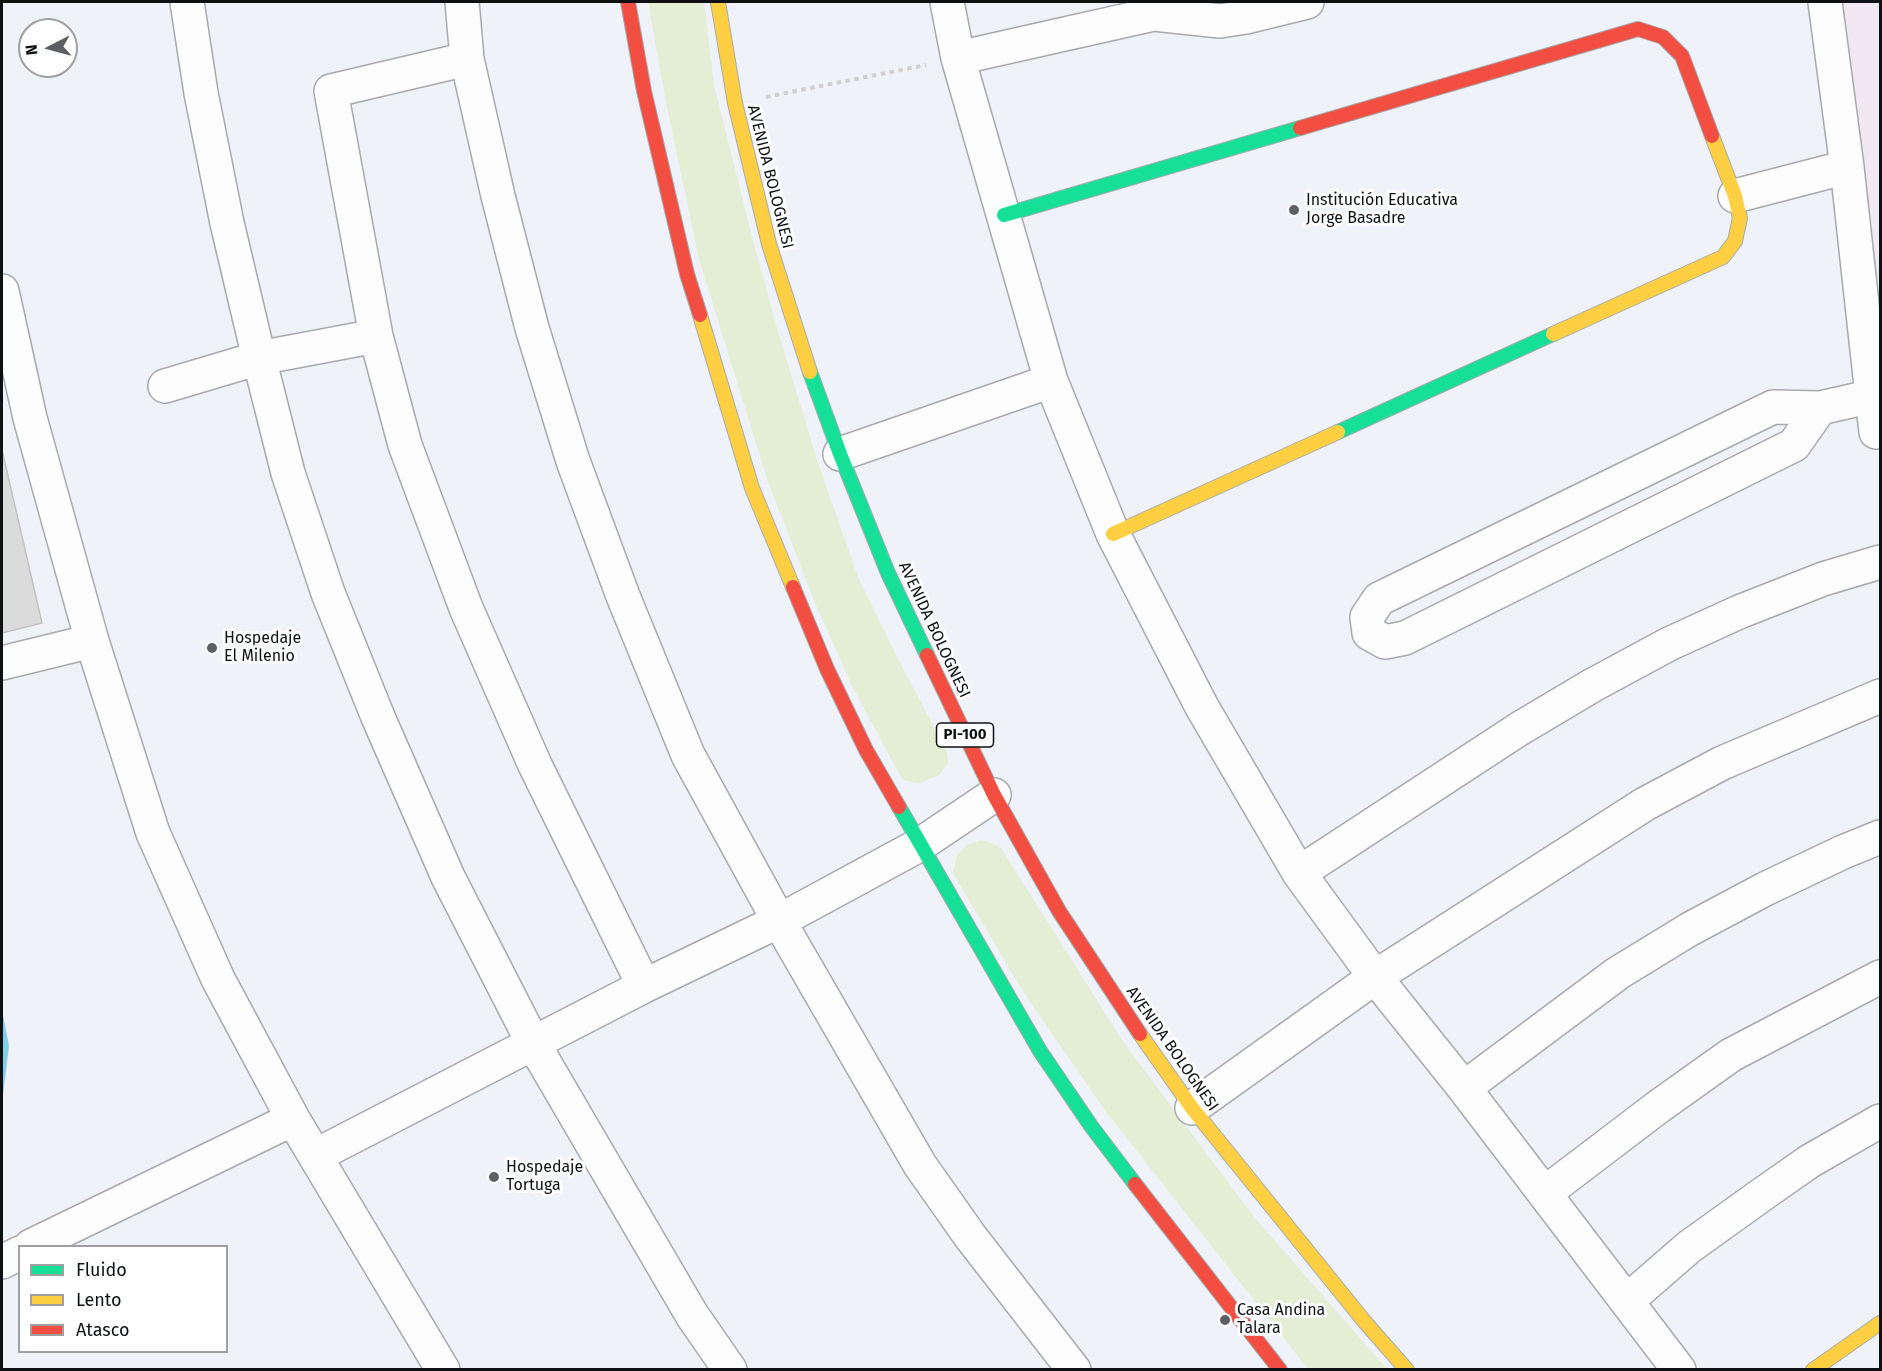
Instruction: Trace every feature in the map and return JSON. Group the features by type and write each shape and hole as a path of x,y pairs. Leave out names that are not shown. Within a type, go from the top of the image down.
{"main road":[{"path":"628,2 644,91 687,274 752,488 827,669 866,750 1040,1051 1091,1126 1254,1340 1280,1370"},
{"name":"AVENIDA BOLOGNESI","path":"718,2 735,103 769,244 803,351 840,454 888,573 994,795 1059,911 1192,1108 1364,1321 1407,1370"},
{"path":"1004,215 1638,29 1663,37 1682,56 1735,196 1740,218 1735,241 1723,257 1113,534"},
{"path":"1812,1370 1881,1323"}],"street":[{"path":"187,2 201,93 227,223 259,358 288,473 328,593 448,877 533,1043 692,1315 730,1370"},
{"path":"462,2 467,59 498,196 532,328 573,461 623,596 688,755 779,921 920,1165 970,1236 1074,1370"},
{"path":"947,2 958,58 1051,381 1113,534 1202,708 1299,873 1375,977 1628,1300 1679,1370"},
{"path":"958,58 1161,8 1189,19 1220,21 1307,2"},
{"path":"1825,2 1847,167 1876,432 1881,431"},
{"path":"467,59 332,91 376,336 405,445 466,608 536,765 644,986"},
{"path":"1735,196 1847,167"},
{"path":"2,291 30,418 92,641 153,833 218,979 293,1119 443,1370"},
{"path":"165,386 259,358 376,336"},
{"path":"840,454 1051,381"},
{"path":"1820,408 1794,445 1405,638 1385,642 1369,633 1367,616 1379,599 1773,407 1820,408 1872,396"},
{"path":"1299,873 1519,729 1669,644 1749,608 1823,579 1881,562"},
{"path":"2,663 92,641"},
{"path":"1192,1108 1375,977 1645,804 1722,763 1881,696"},
{"path":"315,1156 644,986 779,921 921,844 994,795"},
{"path":"1464,1089 1618,973 1690,929 1765,889 1843,852 1881,837"},
{"path":"1545,1193 1731,1055 1881,977"},
{"path":"33,1245 293,1119"},
{"path":"1628,1300 1689,1247 1785,1178 1810,1161 1881,1121"},
{"path":"2,1262 18,1254"}],"path":[{"path":"735,103 958,58"}],"shaded area":[{"path":"1835,2 1880,2 1880,407"}],"green space":[{"path":"648,2 704,2 714,85 776,325 818,463 858,577 947,752 948,763 939,775 918,784 902,779 852,686 813,598 767,479 699,259 666,102"},
{"path":"980,840 1001,848 1124,1043 1254,1217 1387,1369 1308,1369 1104,1109 1022,990 953,873 957,856 967,845"}],"water":[{"path":"2,1010 9,1046 2,1103"}],"building":[{"path":"2,450 42,623 2,633"}],"traffic: fast":[{"path":"1004,215 1300,128"},
{"path":"1338,432 1553,334"},
{"path":"810,372 888,573 927,655"},
{"path":"899,807 1040,1051 1091,1126 1135,1184"}],"traffic: slow":[{"path":"718,2 735,103 769,244 810,372"},
{"path":"1553,334 1723,257 1735,241 1740,218 1735,196 1712,136"},
{"path":"700,315 752,488 793,587"},
{"path":"1113,534 1338,432"},
{"path":"1140,1034 1192,1108 1364,1321 1407,1370"},
{"path":"1813,1370 1880,1323"}],"traffic: jam":[{"path":"628,2 644,91 687,274 700,315"},
{"path":"1300,128 1638,29 1663,37 1682,56 1712,136"},
{"path":"793,587 827,669 866,750 899,807"},
{"path":"927,655 994,795 1059,911 1140,1034"},
{"path":"1135,1184 1280,1370"}],"place":[{"name":"Institución Educativa Jorge Basadre","path":"1294,210"},
{"name":"Hospedaje El Milenio","path":"212,648"},
{"name":"Hospedaje Tortuga","path":"494,1177"},
{"name":"Casa Andina Talara","path":"1225,1320"}]}
